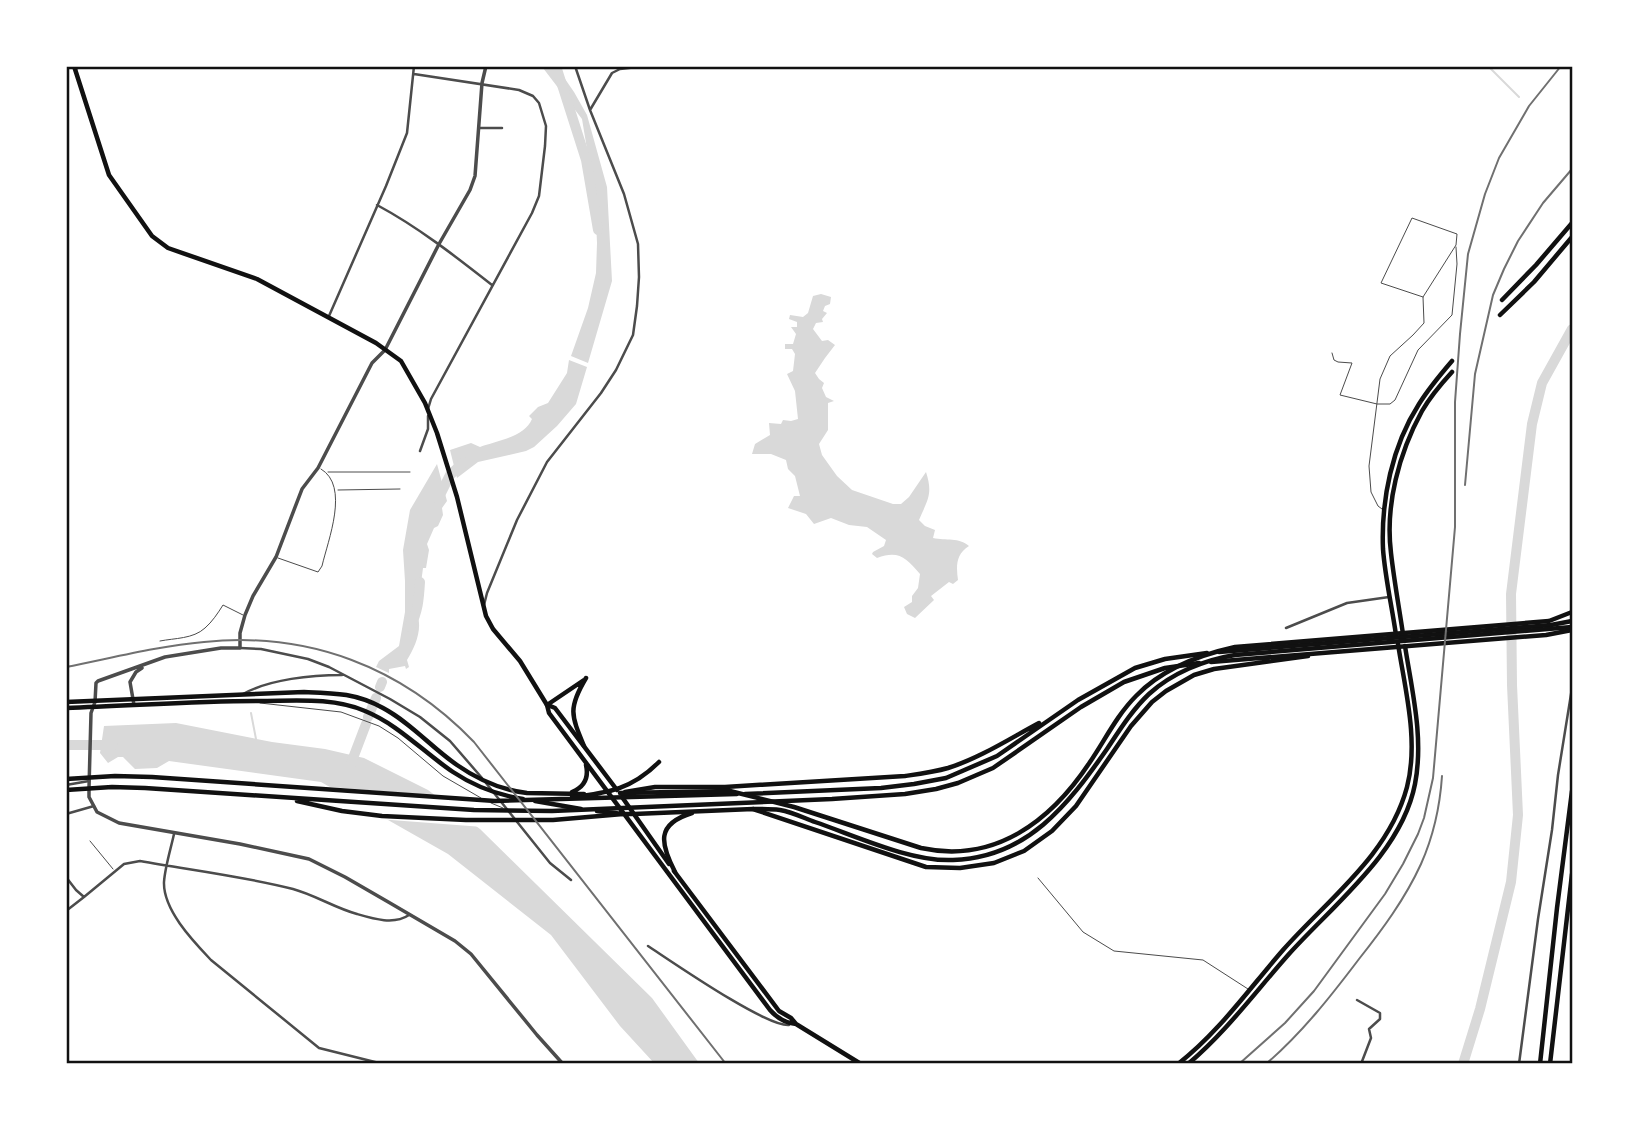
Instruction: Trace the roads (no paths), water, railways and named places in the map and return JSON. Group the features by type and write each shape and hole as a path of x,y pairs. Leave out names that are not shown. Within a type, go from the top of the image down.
{"main road":[{"path":"74,68 109,175 152,236 168,248 257,279 376,343 401,361 428,410 437,433 457,497 486,616 493,629 520,661 547,705 549,713 583,760 769,1010 781,1020 796,1024"},
{"path":"1502,300 1573,223"},
{"path":"1500,315 1534,282 1573,237"},
{"path":"1178,1063 1217,1027 1284,949 1353,877 1381,844 1402,802 1408,783 1412,745 1383,551 1384,510 1387,486 1408,425 1417,406 1452,361"},
{"path":"1188,1063 1222,1032 1289,953 1366,873 1398,831 1409,805 1415,785 1417,724 1390,550 1391,511 1394,487 1414,428 1435,392 1452,372"},
{"path":"134,703 304,692 343,694 383,708 411,726 455,764 471,774 518,792 730,792 794,807 930,850 955,852 999,844 1037,821 1059,801 1088,765 1125,709 1145,688 1170,671 1215,651 1235,647 1549,621 1573,612"},
{"path":"66,779 152,777 456,799 535,801 831,791 914,785 946,778 997,756 1078,699 1135,667 1184,655 1538,626 1573,626"},
{"path":"66,787 145,788 474,810 552,811 905,794 958,783 993,768 1081,707 1124,682 1166,667 1546,635 1573,626"},
{"path":"286,798 342,811 382,816 478,821 553,820 753,808 782,810 906,854 930,860 954,860 992,854 1039,830 1059,812 1085,781 1128,718 1148,695 1164,682 1206,662 1235,655 1573,626"},
{"path":"753,808 926,867 960,868 994,863 1024,851 1052,831 1076,806 1131,726 1158,697 1188,678 1214,669 1350,650"},
{"path":"547,705 586,678 573,706 584,746"},
{"path":"66,702 94,704 302,700 336,703 366,711 396,727 450,771 489,790 512,797 623,814"},
{"path":"66,708 94,704"},
{"path":"547,705 555,708 620,793 675,872 779,1011 861,1063"},
{"path":"620,793 635,789 725,787 927,773 979,756 1055,715"},
{"path":"561,793 575,791 583,785 587,770 583,760"},
{"path":"535,801 614,791 637,780 659,762"},
{"path":"1540,1063 1573,791"},
{"path":"675,872 665,846 666,830 670,823 677,819 702,811"},
{"path":"1550,1063 1573,874"},
{"path":"1217,1027 1222,1032"}],"street":[{"path":"74,68 82,66"},
{"path":"328,318 407,133 414,66"},
{"path":"240,648 240,633 245,615 276,557 302,489 318,468 372,363 385,350 470,190 475,176 482,83 486,66"},
{"path":"484,608 487,593 517,520 547,461 616,370 633,335 638,306 638,244 624,194 575,66"},
{"path":"590,110 612,73 620,69 646,66"},
{"path":"414,74 519,90 533,96 542,110 546,126 539,196 533,213 431,399 428,429 420,451"},
{"path":"480,128 502,128"},
{"path":"377,205 439,244 493,285"},
{"path":"1286,628 1347,603 1391,597"},
{"path":"564,1063 537,1035 471,954 455,941 345,877 309,859 240,844 119,824 97,812 89,797 91,713 96,683 165,657 221,648 261,649 308,659 346,675 420,717 450,741 551,863 571,880"},
{"path":"134,703 130,682 136,672 147,664"},
{"path":"241,695 254,688 313,675 346,675"},
{"path":"1519,1063 1572,691"},
{"path":"66,787 89,781"},
{"path":"66,814 93,806"},
{"path":"174,834 164,881 165,892 176,918 199,947 211,960 319,1048 383,1063"},
{"path":"66,911 124,864 140,861 284,887 342,910 374,918 395,921 409,914"},
{"path":"66,877 84,897"},
{"path":"648,946 765,1018 782,1025 796,1024"},
{"path":"1357,1000 1380,1013 1380,1019 1369,1029 1371,1038 1361,1063"}],"lane":[{"path":"1332,353 1334,360 1338,362 1352,363 1339,395 1377,404 1390,404 1395,400 1418,350 1452,315 1457,234 1412,218 1381,283 1423,297"},
{"path":"1391,511 1378,506 1371,492 1369,466 1380,379 1390,356 1423,323 1423,297 1456,245"},
{"path":"318,468 326,472 410,472"},
{"path":"276,557 318,572 337,506 336,490 326,472"},
{"path":"336,490 400,489"},
{"path":"160,641 197,634 206,628 223,605 245,615"},
{"path":"247,701 341,712 379,726 398,737 443,776 506,810"},
{"path":"90,841 115,871"},
{"path":"1038,878 1083,932 1114,951 1203,960 1254,995"}],"waterway":[{"path":"556,66 586,160 598,230"},
{"path":"1488,66 1519,97"},
{"path":"1463,1064 1480,1009 1511,882 1518,815 1511,594 1532,424 1542,383 1572,329"},
{"path":"438,499 450,475 464,462"},
{"path":"410,627 418,605 420,582"},
{"path":"380,687 382,682"},
{"path":"368,717 376,698"},
{"path":"251,713 256,739"},
{"path":"350,766 366,724"},
{"path":"66,745 113,745"}],"railway":[{"path":"1239,1064 1285,1023 1314,991 1385,894 1403,864 1424,818 1433,778 1455,527 1455,402 1468,254 1485,194 1499,158 1529,106 1561,66"},
{"path":"1465,485 1475,374 1493,295 1518,241 1543,203 1572,169"},
{"path":"66,667 152,649 204,642 280,642 351,660 384,674 416,693 474,742 726,1064"},
{"path":"1266,1064 1292,1040 1327,1000 1400,902 1415,877 1429,843 1438,810 1442,776"}]}
